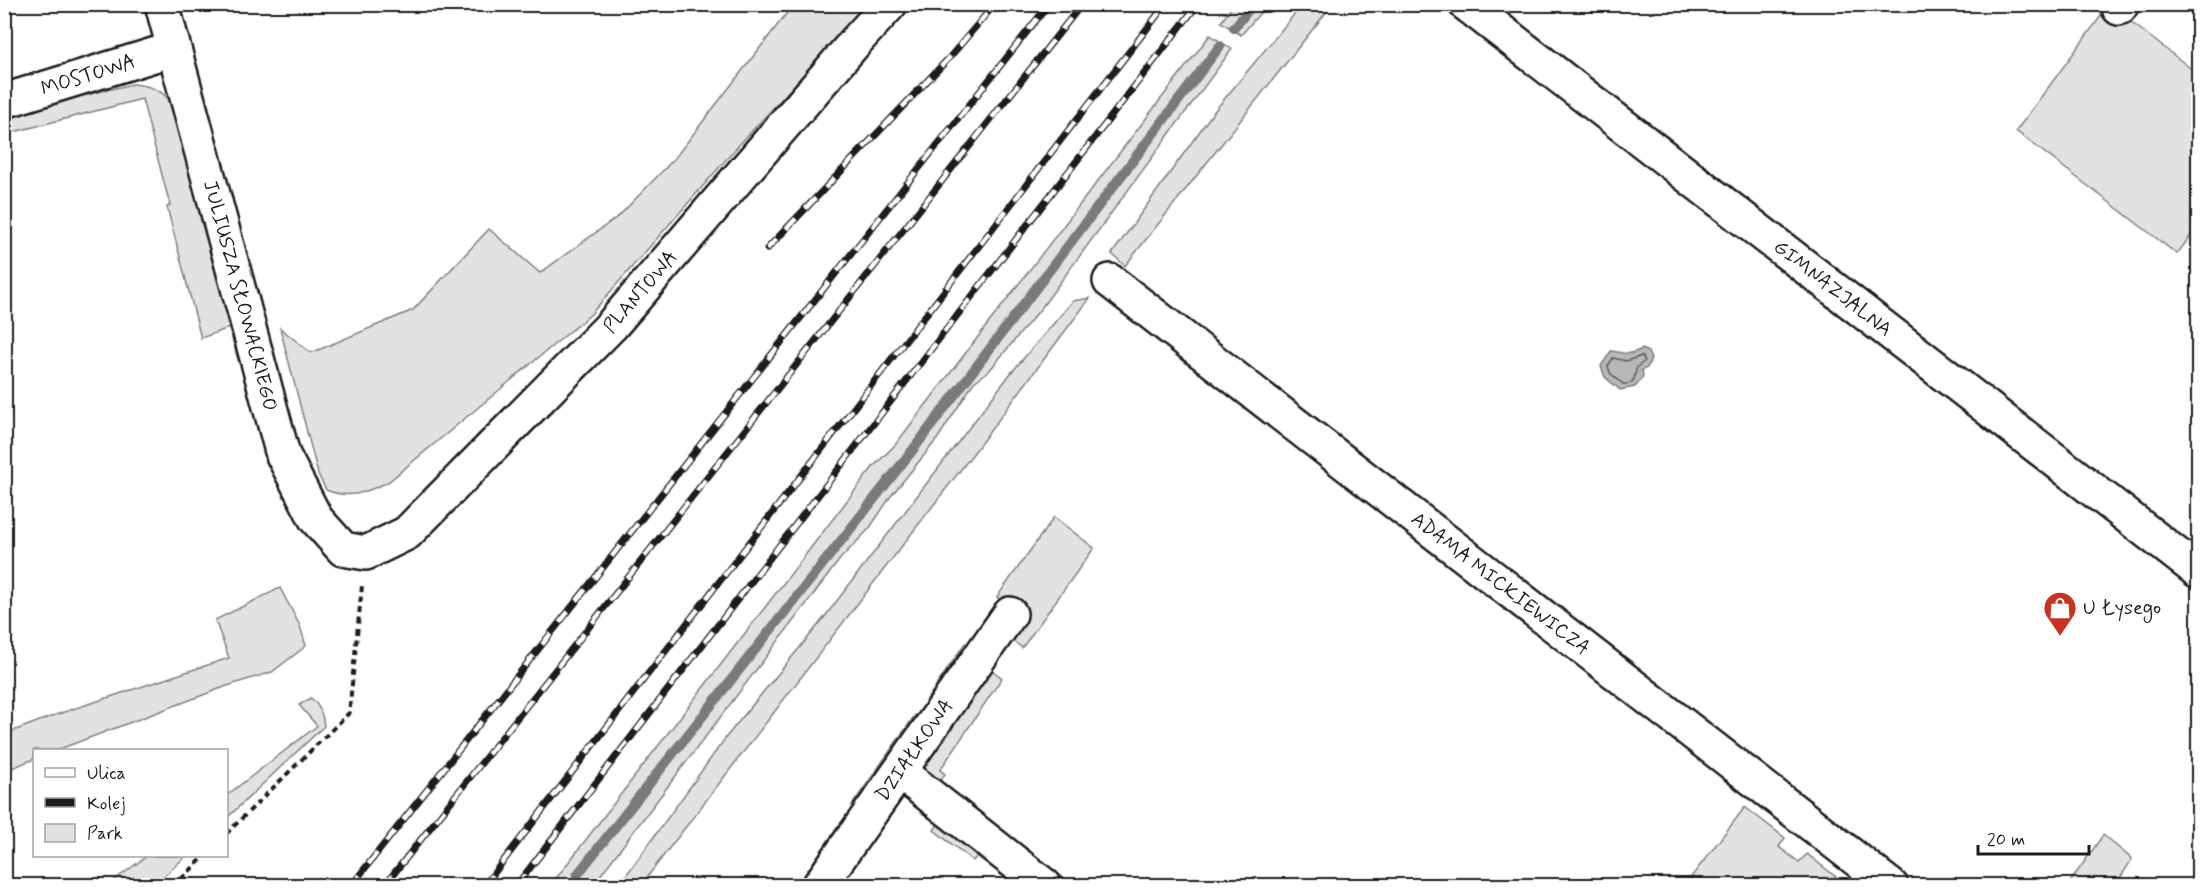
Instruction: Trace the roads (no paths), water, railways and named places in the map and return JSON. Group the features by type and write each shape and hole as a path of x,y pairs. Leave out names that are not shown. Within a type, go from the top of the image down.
{"street":[{"name":"JULIUSZA SŁOWACKIEGO","path":"162,4 284,455 316,519 343,549 366,553"},
{"name":"PLANTOWA","path":"366,553 406,533 611,326 856,39 890,4"},
{"name":"GIMNAZJALNA","path":"1466,4 2199,571"},
{"name":"MOSTOWA","path":"4,101 174,49"},
{"name":"ADAMA MICKIEWICZA","path":"1110,281 1891,885"},
{"name":"DZIAŁKOWA","path":"819,885 1010,614"},
{"path":"900,772 1045,885"}],"water":[{"path":"1642,349 1648,352 1651,359 1647,368 1642,370 1643,377 1635,387 1620,390 1605,377 1601,366 1611,351 1630,353"}],"waterway":[{"path":"1234,28 1253,4"},
{"path":"577,875 912,451 1220,46"}],"railway":[{"path":"767,249 949,58 995,4"},
{"path":"351,886 1049,4"},
{"path":"384,886 1082,4"},
{"path":"484,886 1166,4"},
{"path":"516,886 1198,4"}],"place":[{"name":"U Łysego","path":"2060,637"}]}
